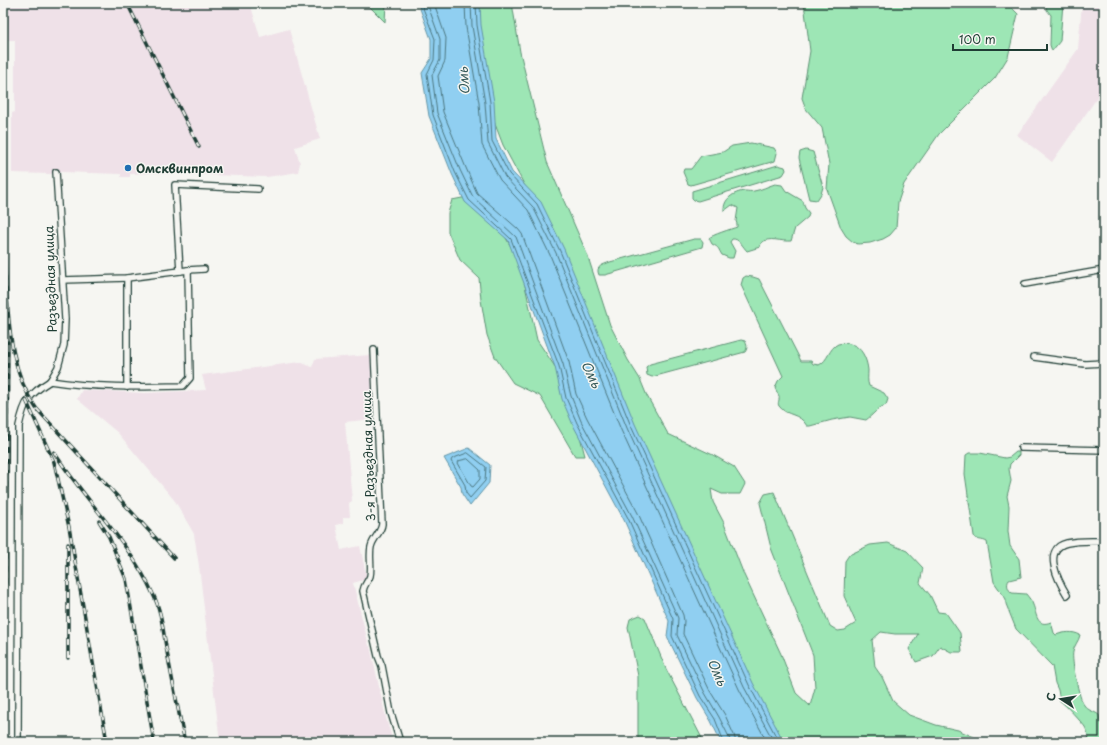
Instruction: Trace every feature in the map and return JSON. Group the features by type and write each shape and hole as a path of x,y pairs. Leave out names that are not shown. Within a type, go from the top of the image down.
{"street":[{"name":"Разъездная улица","path":"50,381 58,367 64,345 65,319 56,172"},
{"path":"180,271 175,185 258,189"},
{"path":"63,280 127,278 204,269"},
{"path":"18,742 19,426 26,402 39,388 50,381 72,385 127,387 183,386 190,378 188,270"},
{"path":"1025,284 1104,270"},
{"path":"127,278 127,387"},
{"name":"3-я Разъездная улица","path":"374,350 382,528 374,539 371,548 370,576 363,587 363,590 400,742"},
{"path":"1034,357 1085,364 1104,364"},
{"path":"1021,448 1104,450"},
{"path":"1067,596 1057,579 1054,562 1055,553 1059,546 1066,543 1104,541"}],"shaded area":[{"path":"7,3 250,3 260,37 289,29 320,139 295,147 300,163 298,172 267,177 151,173 130,174 130,177 121,177 121,174 61,172 50,174 12,173 12,113 15,112 15,40 7,40"},
{"path":"1082,3 1104,3 1104,88 1052,162 1017,135 1078,49"},
{"path":"371,355 373,419 345,422 352,501 349,503 350,517 343,517 343,523 336,525 341,550 360,546 367,579 353,583 393,742 220,742 194,534 175,501 118,433 77,399 82,390 145,393 206,390 202,375 300,362 312,367 315,359"}],"green space":[{"path":"366,3 386,3 385,22"},
{"path":"476,3 512,3 520,52 547,162 587,254 610,325 668,434 713,455 734,467 745,484 740,494 722,494 711,489 713,502 723,521 744,575 781,654 796,693 810,706 815,688 813,655 771,548 760,503 765,494 774,492 830,626 838,631 845,630 856,623 844,596 845,561 849,555 870,545 888,543 907,551 923,568 920,583 930,595 938,612 946,613 960,633 962,652 951,652 940,646 933,656 916,662 909,649 918,634 895,634 881,632 872,640 875,667 882,677 893,701 909,715 936,725 958,730 974,737 979,742 775,742 543,220 503,145 490,111"},
{"path":"804,3 1007,3 1018,14 1008,57 995,78 939,134 904,184 898,202 896,228 890,235 870,243 858,244 846,236 841,228 827,189 829,164 822,128 806,109 802,98 810,51"},
{"path":"1045,3 1063,3 1060,41 1052,51 1050,45 1051,15 1047,10"},
{"path":"751,143 774,148 777,153 775,161 691,185 688,184 683,172 684,169 691,169 701,156 723,152 732,146"},
{"path":"806,150 813,152 823,187 817,200 809,199 799,158 800,152"},
{"path":"778,165 785,167 786,170 783,175 698,201 692,198 692,191"},
{"path":"775,184 782,185 786,191 803,201 805,208 809,213 808,217 795,228 791,241 768,240 761,243 760,247 747,251 739,241 732,239 730,242 735,251 733,258 722,255 718,248 712,244 709,238 737,227 736,221 738,208 732,205 724,211 727,200 737,193 757,190"},
{"path":"467,197 497,222 520,263 537,340 562,377 573,409 585,456 575,456 540,396 513,383 495,357 487,335 479,278 460,260 448,232 448,213 452,200"},
{"path":"694,239 701,239 703,242 702,247 605,275 599,275 598,270 602,265"},
{"path":"746,276 759,279 801,361 811,361 813,364 819,365 824,361 832,348 838,344 846,343 854,345 861,350 865,358 868,370 869,386 884,393 888,399 886,405 866,420 850,417 810,426 807,426 797,416 782,409 778,405 779,396 775,388 778,381 783,376 741,285 743,278"},
{"path":"741,340 745,341 746,344 747,348 745,352 652,377 647,375 646,367 650,364"},
{"path":"1016,452 1019,452 1019,455 1010,464 1009,469 1011,481 1007,496 1009,506 1008,531 1010,546 1019,559 1021,577 1009,580 1008,587 1012,593 1026,594 1032,602 1040,622 1051,622 1056,635 1068,632 1080,635 1073,652 1073,663 1076,679 1084,705 1087,709 1099,715 1104,729 1104,742 1091,742 1084,725 1060,701 1052,666 1016,629 1006,604 1006,599 994,582 987,542 977,539 974,536 965,474 966,455 969,453 980,453 1005,458 1010,457"},
{"path":"640,615 645,618 666,669 704,742 638,742 638,676 628,627 630,619"}],"water":[{"name":"Омь","path":"412,3 480,3 481,25 494,102 496,139 512,172 541,202 564,249 635,424 753,683 784,742 721,742 711,721 697,698 667,636 669,621 624,520 573,425 562,399 555,367 508,240 465,202 452,174 429,116 422,73 431,59 431,39 419,6"},
{"path":"469,448 490,465 489,483 470,506 462,494 461,487 444,458"}],"railway":[{"path":"3,165 6,3"},
{"path":"127,3 199,147"},
{"path":"3,162 3,208 8,316 16,364 21,379 36,408 174,558"},
{"path":"5,650 8,342"},
{"path":"26,400 54,462 69,527 107,742"},
{"path":"54,452 66,470 132,556 153,594 158,606 185,742"},
{"path":"99,521 109,537 126,579 154,742"},
{"path":"68,544 68,658"}],"place":[{"name":"Омсквинпром","path":"128,168"}]}
